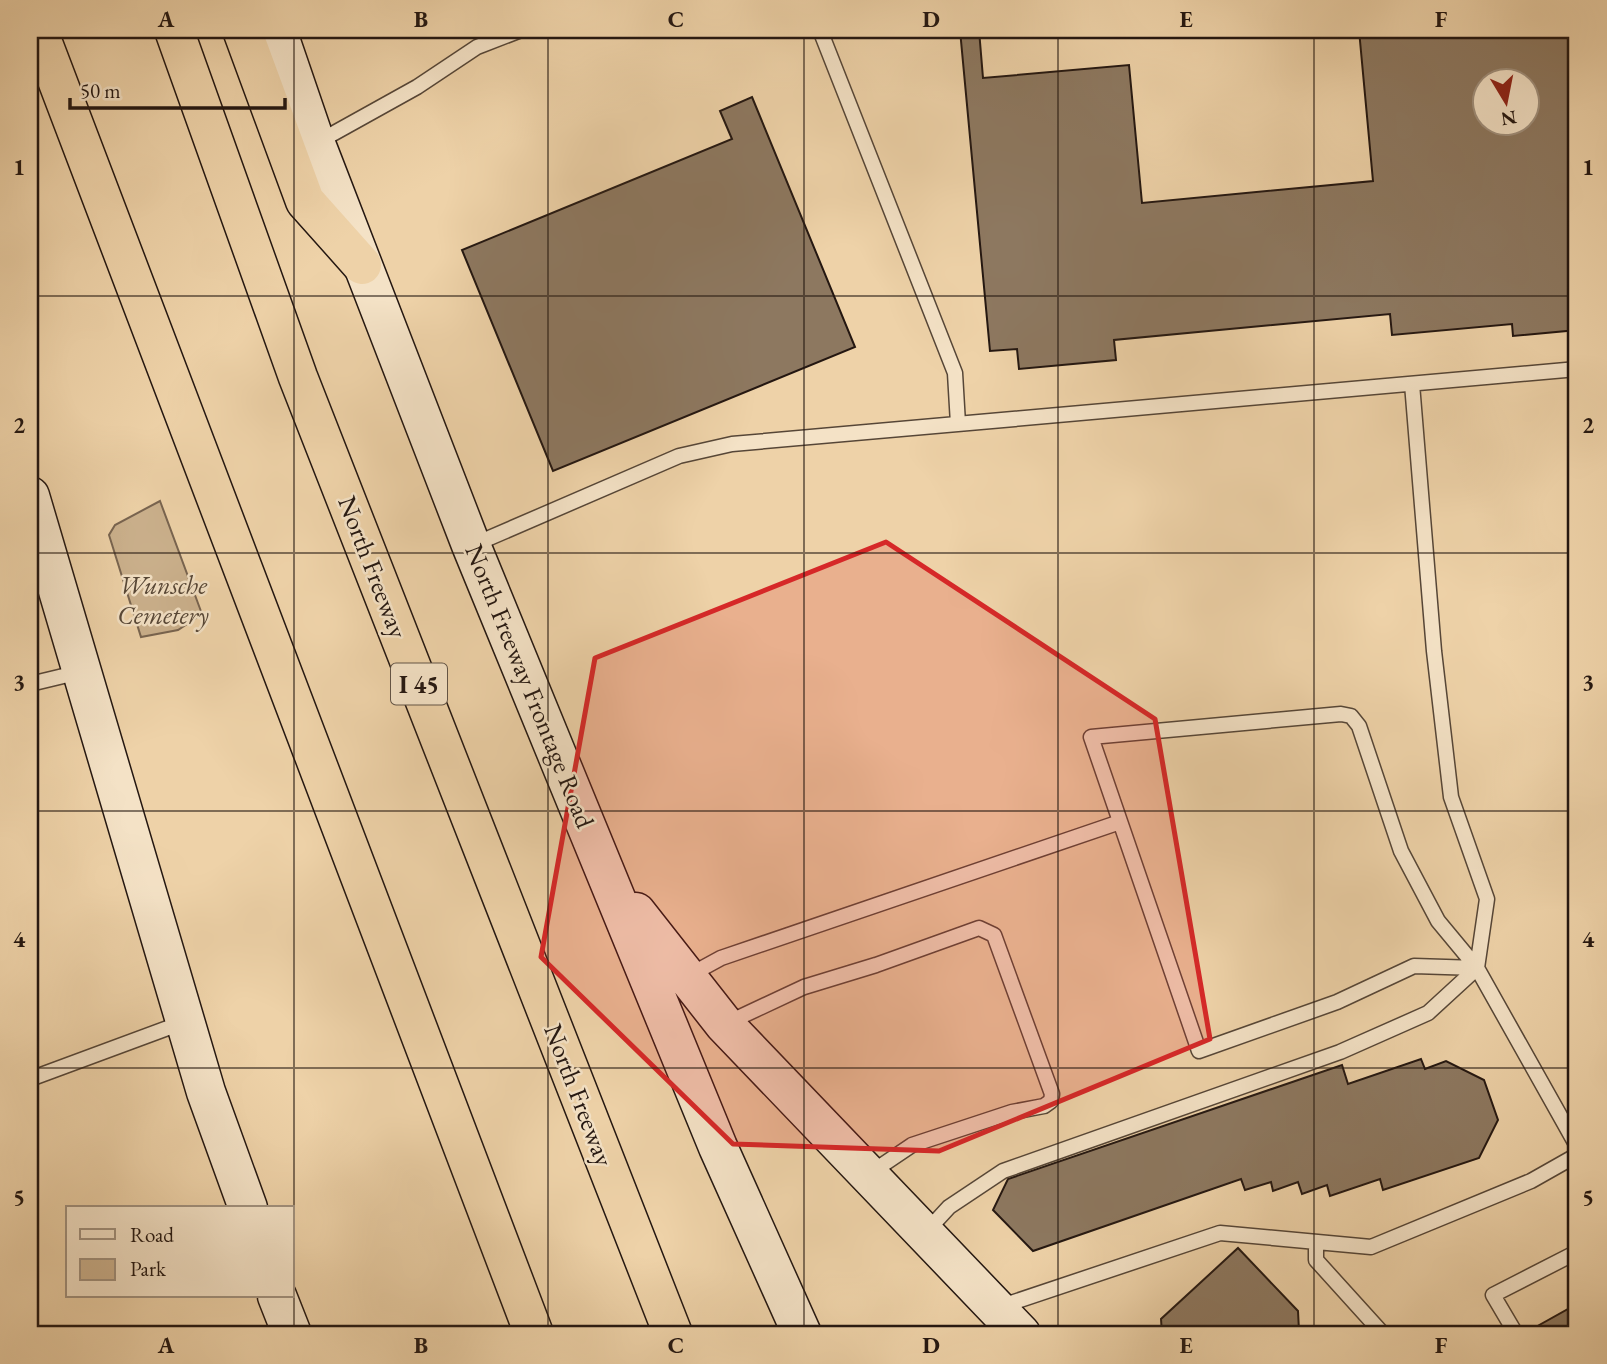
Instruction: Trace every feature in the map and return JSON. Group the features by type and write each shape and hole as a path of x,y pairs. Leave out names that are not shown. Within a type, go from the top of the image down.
{"highway":[{"path":"37,30 534,1334"},
{"name":"North Freeway","path":"174,30 298,377 673,1334"},
{"path":"242,30 305,201 362,265"}],"main road":[{"name":"North Freeway Frontage Road","path":"277,30 316,144 471,545 718,1147 802,1334"},
{"path":"30,496 206,1092 247,1206"},
{"path":"609,879 724,1024 1009,1321"},
{"path":"271,1334 277,1298"},
{"path":"278,1298 292,1334"}],"lane":[{"path":"316,144 417,86 477,47 521,30"},
{"path":"820,30 955,373 958,424"},
{"path":"471,545 679,456 703,450 958,424 1577,369"},
{"path":"925,1233 959,1199 1003,1171 1340,1052 1428,1013 1477,968 1487,899 1451,797 1434,651 1412,384"},
{"path":"30,684 82,672"},
{"path":"1477,968 1414,966 1337,1002 1199,1051 1091,737 1341,714 1352,716 1359,726 1401,851 1438,921 1477,968 1577,1146"},
{"path":"687,977 720,958 1120,822"},
{"path":"724,1024 804,987 876,965 979,928 985,928 994,935 1052,1094 1051,1101 1044,1106 1012,1112 912,1145 868,1174"},
{"path":"30,1079 185,1021"},
{"path":"1009,1321 1220,1233 1371,1247 1531,1181 1577,1155"},
{"path":"1316,1242 1316,1260 1383,1334"},
{"path":"1516,1334 1493,1295 1577,1252"}],"highlighted area":[{"path":"886,542 1155,719 1210,1039 939,1151 733,1144 541,957 595,658"}],"green space":[{"name":"Wunsche Cemetery","path":"160,501 202,614 178,630 141,637 109,535 115,525"}],"building":[{"path":"960,30 979,30 983,78 1129,65 1142,203 1373,181 1359,30 1577,30 1577,330 1513,336 1512,324 1392,335 1390,314 1114,340 1116,360 1019,369 1017,349 990,351"},
{"path":"752,97 855,347 553,471 462,250 732,139 720,111"},
{"path":"1421,1059 1425,1069 1446,1061 1484,1080 1498,1120 1479,1158 1383,1190 1380,1179 1330,1196 1327,1185 1302,1194 1298,1182 1273,1191 1271,1182 1245,1190 1241,1179 1033,1251 993,1210 1008,1179 1342,1065 1348,1084"},
{"path":"1238,1248 1298,1311 1299,1331 1162,1334 1161,1319"},
{"path":"1577,1304 1577,1334 1525,1333"}]}
